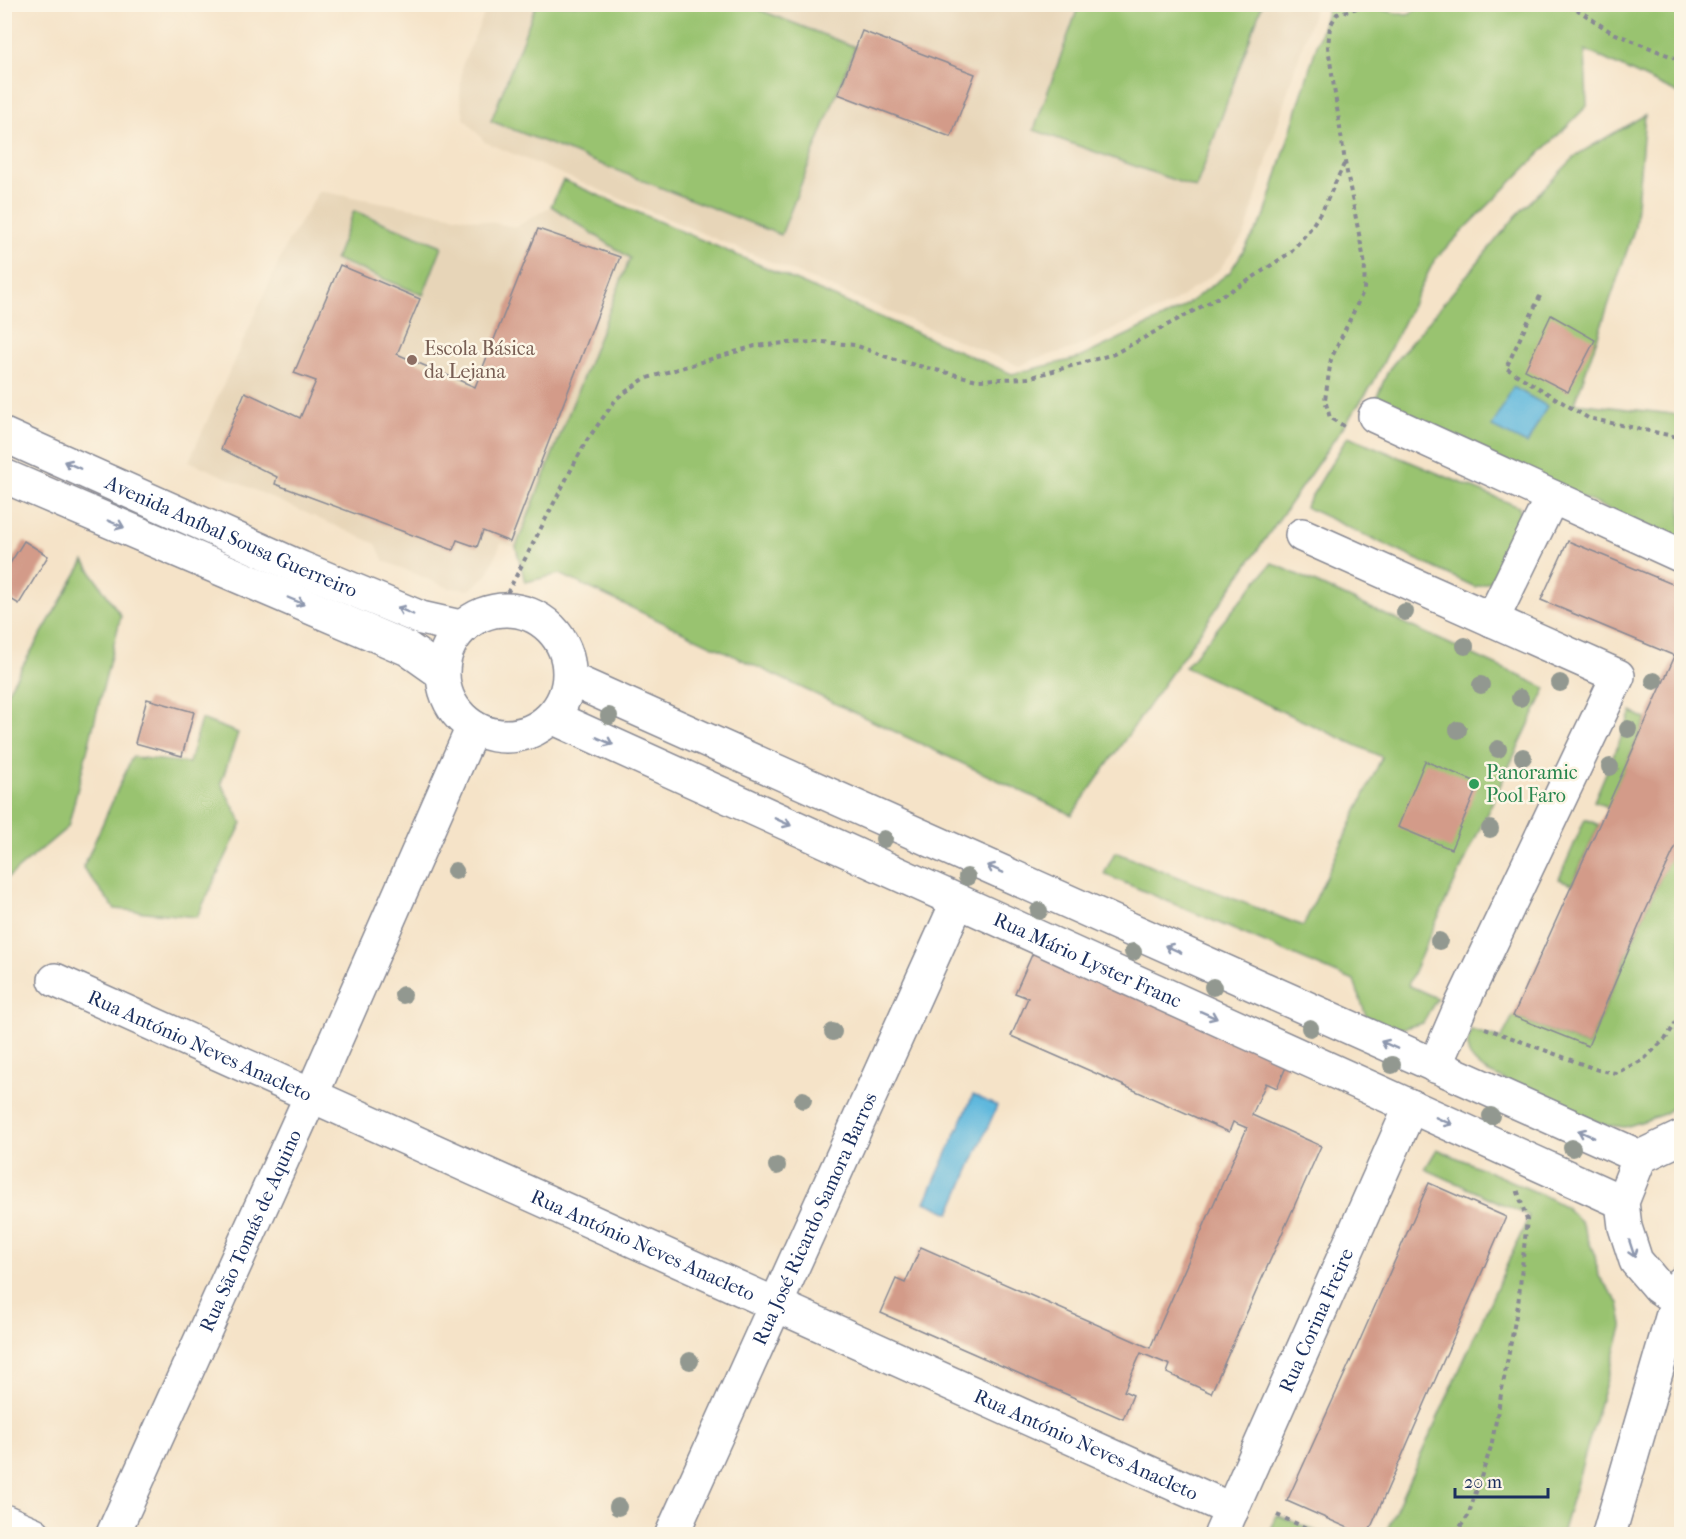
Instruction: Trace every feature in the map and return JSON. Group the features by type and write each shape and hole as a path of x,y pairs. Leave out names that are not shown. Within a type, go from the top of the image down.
{"street":[{"path":"1375,416 1682,556"},
{"name":"Avenida Aníbal Sousa Guerreiro","path":"4,435 301,568 421,618 461,627"},
{"name":"Avenida Aníbal Sousa Guerreiro","path":"4,476 408,650 442,673"},
{"path":"1492,620 1552,497"},
{"path":"1302,535 1618,676 1435,1066"},
{"path":"499,609 518,610 536,616 551,627 562,643 569,661 570,680 564,700 552,717 534,730 514,736 493,735 473,727 459,715 448,700 443,683 442,673 447,648 461,627 483,613 499,609"},
{"path":"570,680 1640,1157"},
{"name":"Rua Mário Lyster Franc","path":"552,717 1622,1202"},
{"name":"Rua São Tomás de Aquino","path":"113,1534 311,1096 473,727"},
{"name":"Rua José Ricardo Samora Barros","path":"672,1534 958,901"},
{"name":"Rua António Neves Anacleto","path":"56,980 776,1305 1226,1522"},
{"name":"Rua Corina Freire","path":"1226,1522 1411,1106"},
{"path":"1609,1534 1679,1292 1658,1287 1636,1261 1625,1227 1622,1202 1640,1157 1682,1137"},
{"path":"4,1521 34,1534"}],"path":[{"path":"1370,4 1337,14 1330,26 1328,47 1345,162 1365,265 1364,290 1331,359 1325,400 1330,417 1358,435 1375,416"},
{"path":"1569,4 1611,32 1682,61"},
{"path":"499,609 585,443 617,398 644,379 755,346 786,343 822,342 855,345 895,360 977,380 1028,378 1114,354 1244,285 1291,252 1324,207 1345,162"},
{"path":"1540,296 1506,368 1588,418 1682,438"},
{"path":"1457,1015 1492,1031 1598,1070 1616,1072 1643,1060 1667,1037 1682,1012"},
{"path":"1455,1534 1468,1516 1491,1447 1518,1305 1527,1220 1514,1183"},
{"path":"1277,1515 1320,1534"}],"shaded area":[{"path":"488,5 1316,5 1245,234 1218,271 1170,305 1075,348 1019,366 485,142 464,118 460,96 462,66"},
{"name":"Escola Básica da Lejana","path":"319,191 516,227 551,206 630,258 516,547 501,543 488,574 470,590 449,588 384,561 376,544 189,461 287,244"}],"green space":[{"path":"1420,4 1681,5 1681,95 1585,50 1587,106 1435,259 1372,385 1072,815 560,574 525,582 516,547 630,258 551,206 563,180 1012,374 1079,358 1179,310 1230,272 1264,218 1329,5 1359,5 1407,15"},
{"path":"536,5 747,5 855,47 781,235 491,121"},
{"path":"1079,5 1262,5 1196,188 1034,130"},
{"path":"1645,115 1635,227 1575,403 1681,415 1681,542 1374,403 1389,369 1516,216 1578,154"},
{"path":"354,211 442,246 423,295 335,259"},
{"path":"1348,436 1519,507 1522,521 1510,550 1492,581 1475,587 1305,507"},
{"path":"84,561 121,616 68,827 5,880 5,696"},
{"path":"1272,563 1546,688 1408,985 1437,998 1423,1023 1404,1028 1387,1028 1366,1016 1354,981 1104,874 1115,852 1303,926 1382,757 1185,667"},
{"path":"1632,712 1646,719 1608,807 1594,801"},
{"path":"201,719 238,733 221,783 242,823 197,917 115,909 83,868 132,757 189,763"},
{"path":"1585,819 1599,825 1572,884 1559,879"},
{"path":"1681,833 1681,1100 1664,1114 1644,1121 1625,1127 1603,1125 1485,1071 1479,1066 1469,1054 1468,1044 1471,1030 1501,1039 1513,1016 1588,1046"},
{"path":"1437,1149 1564,1206 1581,1222 1595,1256 1598,1275 1619,1303 1623,1324 1562,1534 1385,1534 1529,1216 1425,1169"},
{"path":"1277,1515 1323,1534 1269,1534"}],"water":[{"path":"1513,387 1547,406 1527,444 1492,427"},
{"path":"973,1095 997,1106 950,1213 925,1202"}],"building":[{"path":"862,31 975,74 951,137 838,94"},
{"path":"538,229 620,257 510,542 483,531 477,547 457,540 453,550 275,484 277,477 221,449 245,392 300,418 316,381 294,373 340,265 420,299 397,354 475,387"},
{"path":"1551,315 1595,340 1568,392 1525,370"},
{"path":"24,541 48,556 19,604 4,595 4,573"},
{"path":"1568,541 1682,588 1682,833 1644,914 1588,1046 1513,1016 1675,656 1541,600"},
{"path":"147,699 194,712 182,756 135,743"},
{"path":"1425,761 1479,783 1451,849 1398,827"},
{"path":"1035,948 1289,1060 1277,1088 1266,1083 1252,1115 1321,1146 1211,1393 1167,1373 1170,1365 1141,1353 1124,1391 1133,1395 1123,1419 881,1313 896,1279 905,1283 921,1247 1150,1348 1247,1128 1233,1122 1229,1132 1011,1036 1028,998 1015,993"},
{"path":"1429,1183 1506,1217 1368,1534 1362,1534 1287,1501"}],"place":[{"name":"Escola Básica da Lejana","path":"412,360"},
{"name":"Panoramic Pool Faro","path":"1474,784"}]}
